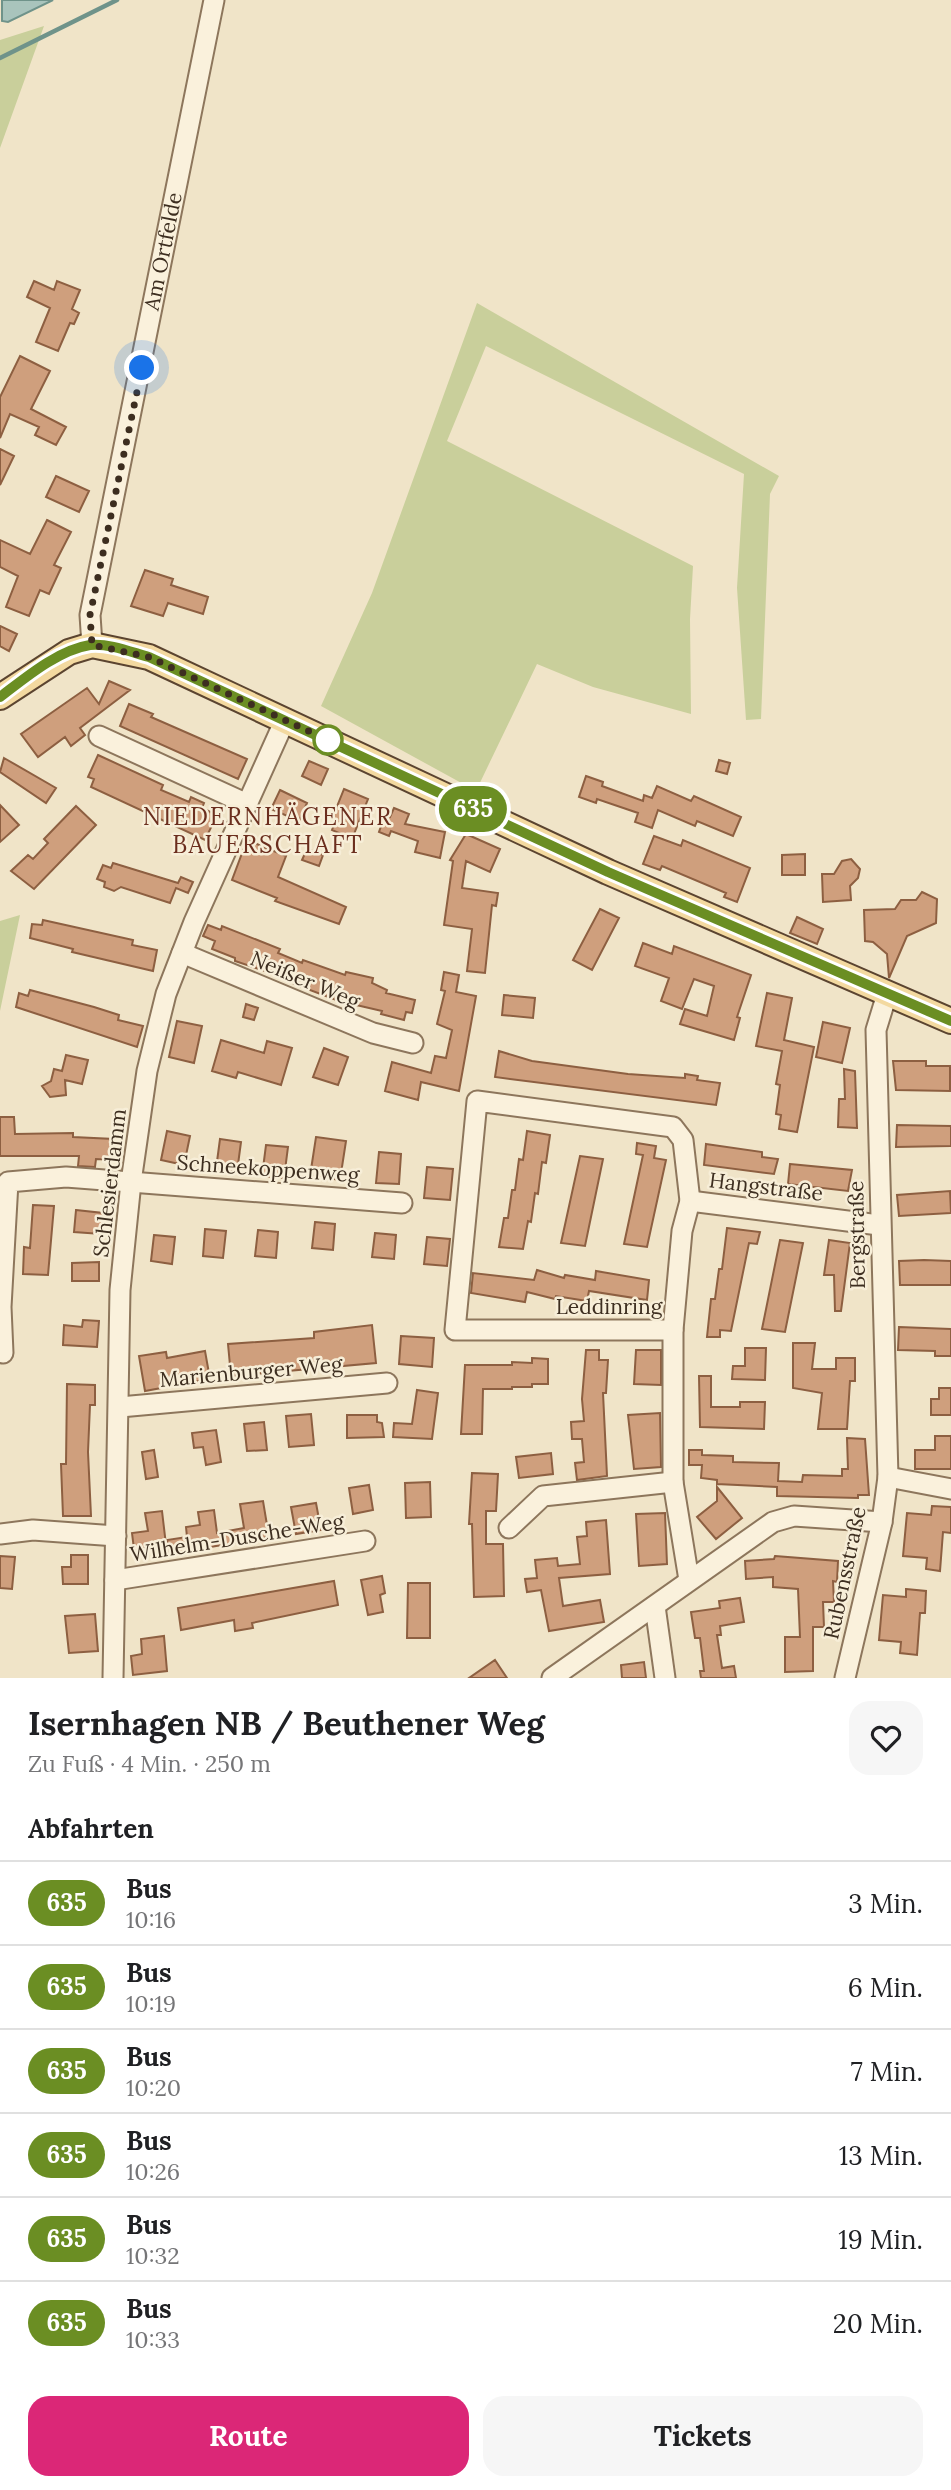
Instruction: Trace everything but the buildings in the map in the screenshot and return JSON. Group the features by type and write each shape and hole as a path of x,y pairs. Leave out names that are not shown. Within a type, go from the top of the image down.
{"main road":[{"path":"0,697 69,652 92,645 149,657 608,872 951,1021"}],"street":[{"name":"Am Ortfelde","path":"92,645 90,615 214,0"},
{"name":"Schlesierdamm","path":"113,1678 120,1407 120,1290 131,1182 147,1071 166,994 182,953 285,720"},
{"path":"99,736 247,804"},
{"name":"Neißer Weg","path":"182,953 373,1033 414,1043"},
{"name":"Bergstraße","path":"887,994 876,1030 879,1225 888,1478"},
{"name":"Leddinring","path":"477,1101 673,1126 683,1140 690,1201 682,1231 673,1329 455,1330 477,1101"},
{"name":"Schneekoppenweg","path":"3,1353 1,1307 8,1182 66,1177 402,1203"},
{"name":"Hangstraße","path":"690,1201 879,1225"},
{"path":"673,1329 673,1482 689,1580"},
{"name":"Marienburger Weg","path":"120,1407 387,1383"},
{"path":"888,1478 951,1489"},
{"name":"Rubensstraße","path":"845,1678 882,1522 888,1478"},
{"path":"509,1528 543,1496 673,1482"},
{"path":"552,1678 773,1522 794,1516 882,1522"},
{"path":"0,1534 33,1530 116,1536"},
{"name":"Wilhelm-Dusche-Weg","path":"115,1580 365,1541"},
{"path":"654,1606 665,1678"}],"green space":[{"path":"44,26 0,148 0,40"},
{"path":"477,303 779,476 770,494 761,719 746,720 737,588 744,474 486,346 447,441 693,566 690,619 691,714 593,687 537,664 476,791 321,706 372,593"},
{"path":"20,915 0,1011 0,921"}],"water":[{"path":"2,0 53,0 8,22 2,21"}],"waterway":[{"path":"0,58 117,0"}],"bus line":[{"name":"635","path":"0,697 69,652 92,645 149,657 608,872 951,1021"}],"district":[{"name":"NIEDERNHÄGENER BAUERSCHAFT","path":"268,831"}],"route":[{"path":"142,368 110,531 90,615 92,645 120,649 179,669 328,740"}]}
